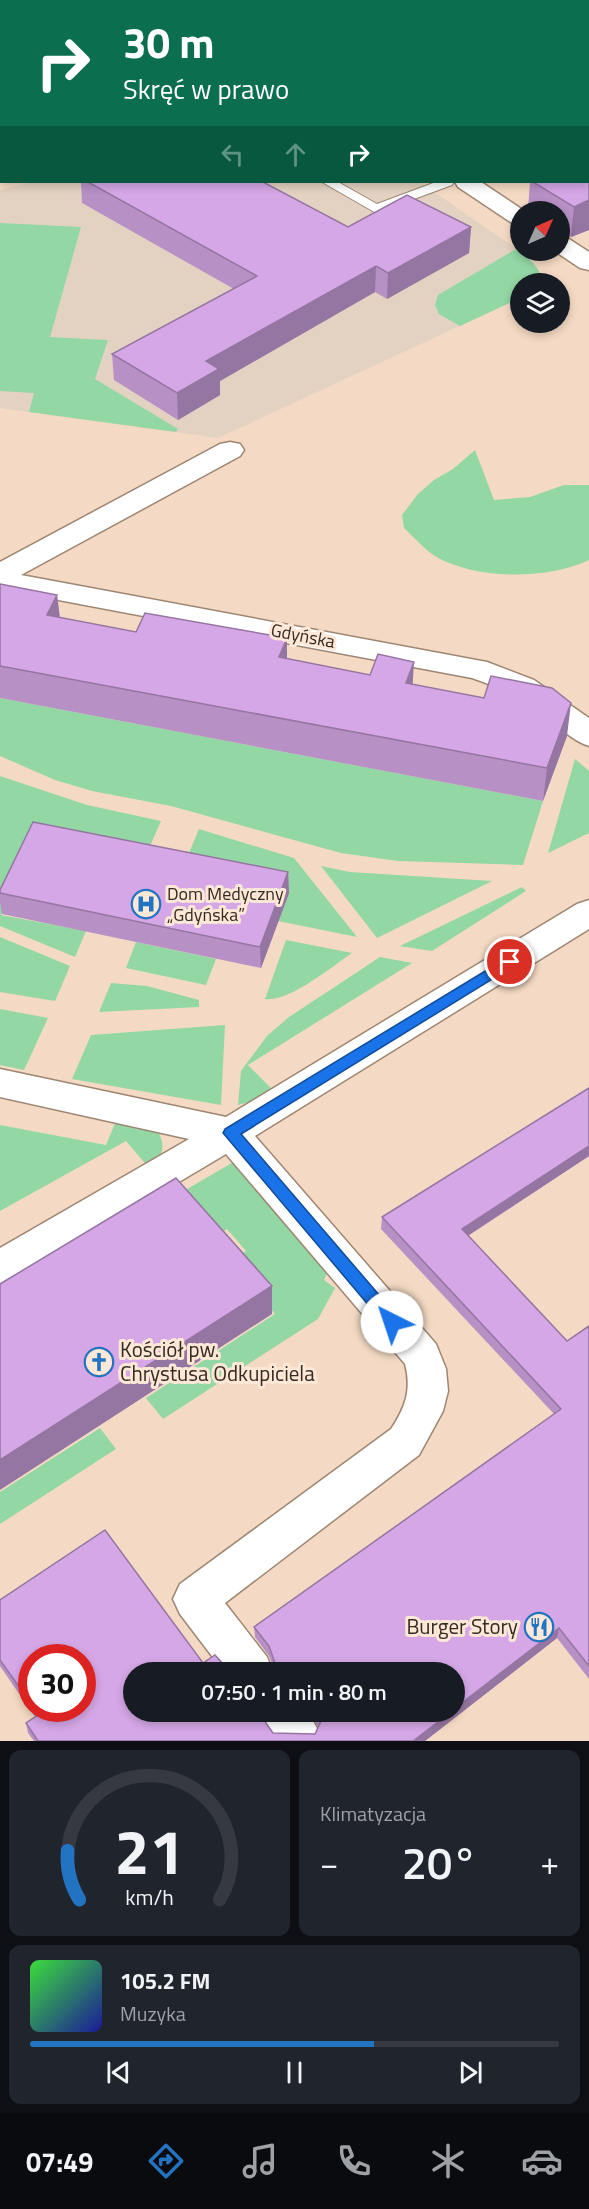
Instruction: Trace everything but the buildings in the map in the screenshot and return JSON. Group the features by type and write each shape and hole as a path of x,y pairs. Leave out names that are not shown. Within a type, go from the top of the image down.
{"street":[{"path":"468,183 510,211"},
{"path":"570,251 589,263"},
{"path":"0,574 230,450"},
{"name":"Gdyńska","path":"0,580 477,669 504,677 532,690 561,710 589,735"},
{"path":"0,1268 230,1133 589,913"},
{"path":"0,1083 230,1133 422,1356 429,1376 428,1399 420,1420 405,1442 195,1599 243,1662"}],"lane":[{"path":"331,183 376,209 444,183"}],"shaded area":[{"path":"28,183 421,183 510,245 510,261 530,261 540,273 510,273 510,303 218,438 0,408 0,190"}],"green space":[{"path":"0,223 81,227 50,337 108,340 95,379 178,429 176,432 29,412 34,393 0,391"},
{"path":"510,253 510,261 532,261 540,272 510,273 510,303 460,326 439,314 435,305 438,295"},
{"path":"475,450 494,500 530,497 564,485 589,485 589,560 572,567 533,574 490,573 451,564 435,556 419,543 404,528 402,515 418,494"},
{"path":"0,698 543,801 523,865 398,861 341,853 171,806 92,791 55,780 0,756"},
{"path":"575,759 589,771 589,833 548,853"},
{"path":"0,776 87,805 161,821 142,864 37,841 1,915 86,931 75,957 0,926"},
{"path":"199,829 294,858 357,937 278,921 288,892 181,872"},
{"path":"321,866 350,872 492,881 377,938"},
{"path":"522,887 526,891 432,951 400,946"},
{"path":"0,937 70,966 55,1001 0,992"},
{"path":"286,940 352,953 298,989 286,995 265,999"},
{"path":"136,942 216,959 206,985 126,968"},
{"path":"380,957 412,963 248,1065 273,1090 250,1102 238,1105 241,1071 267,1036 289,1017"},
{"path":"111,983 147,986 199,1000 199,1007 99,1012"},
{"path":"0,1009 48,1018 24,1070 0,1065"},
{"path":"225,1025 221,1105 72,1079 91,1035"},
{"path":"116,1121 157,1130 162,1141 162,1151 149,1168 126,1141 0,1211 0,1125 106,1145"},
{"path":"237,1160 329,1268 324,1280 335,1288 318,1319 163,1419 146,1398 275,1314 230,1262 246,1251 227,1229 211,1240 0,1298"},
{"path":"100,1428 116,1449 0,1524 0,1492"}],"place":[{"name":"Dom Medyczny „Gdyńska”","path":"146,904"},
{"name":"Kościół pw. Chrystusa Odkupiciela","path":"99,1362"},
{"name":"Burger Story","path":"539,1627"}],"route":[{"path":"392,1322 230,1133 510,962"}]}
